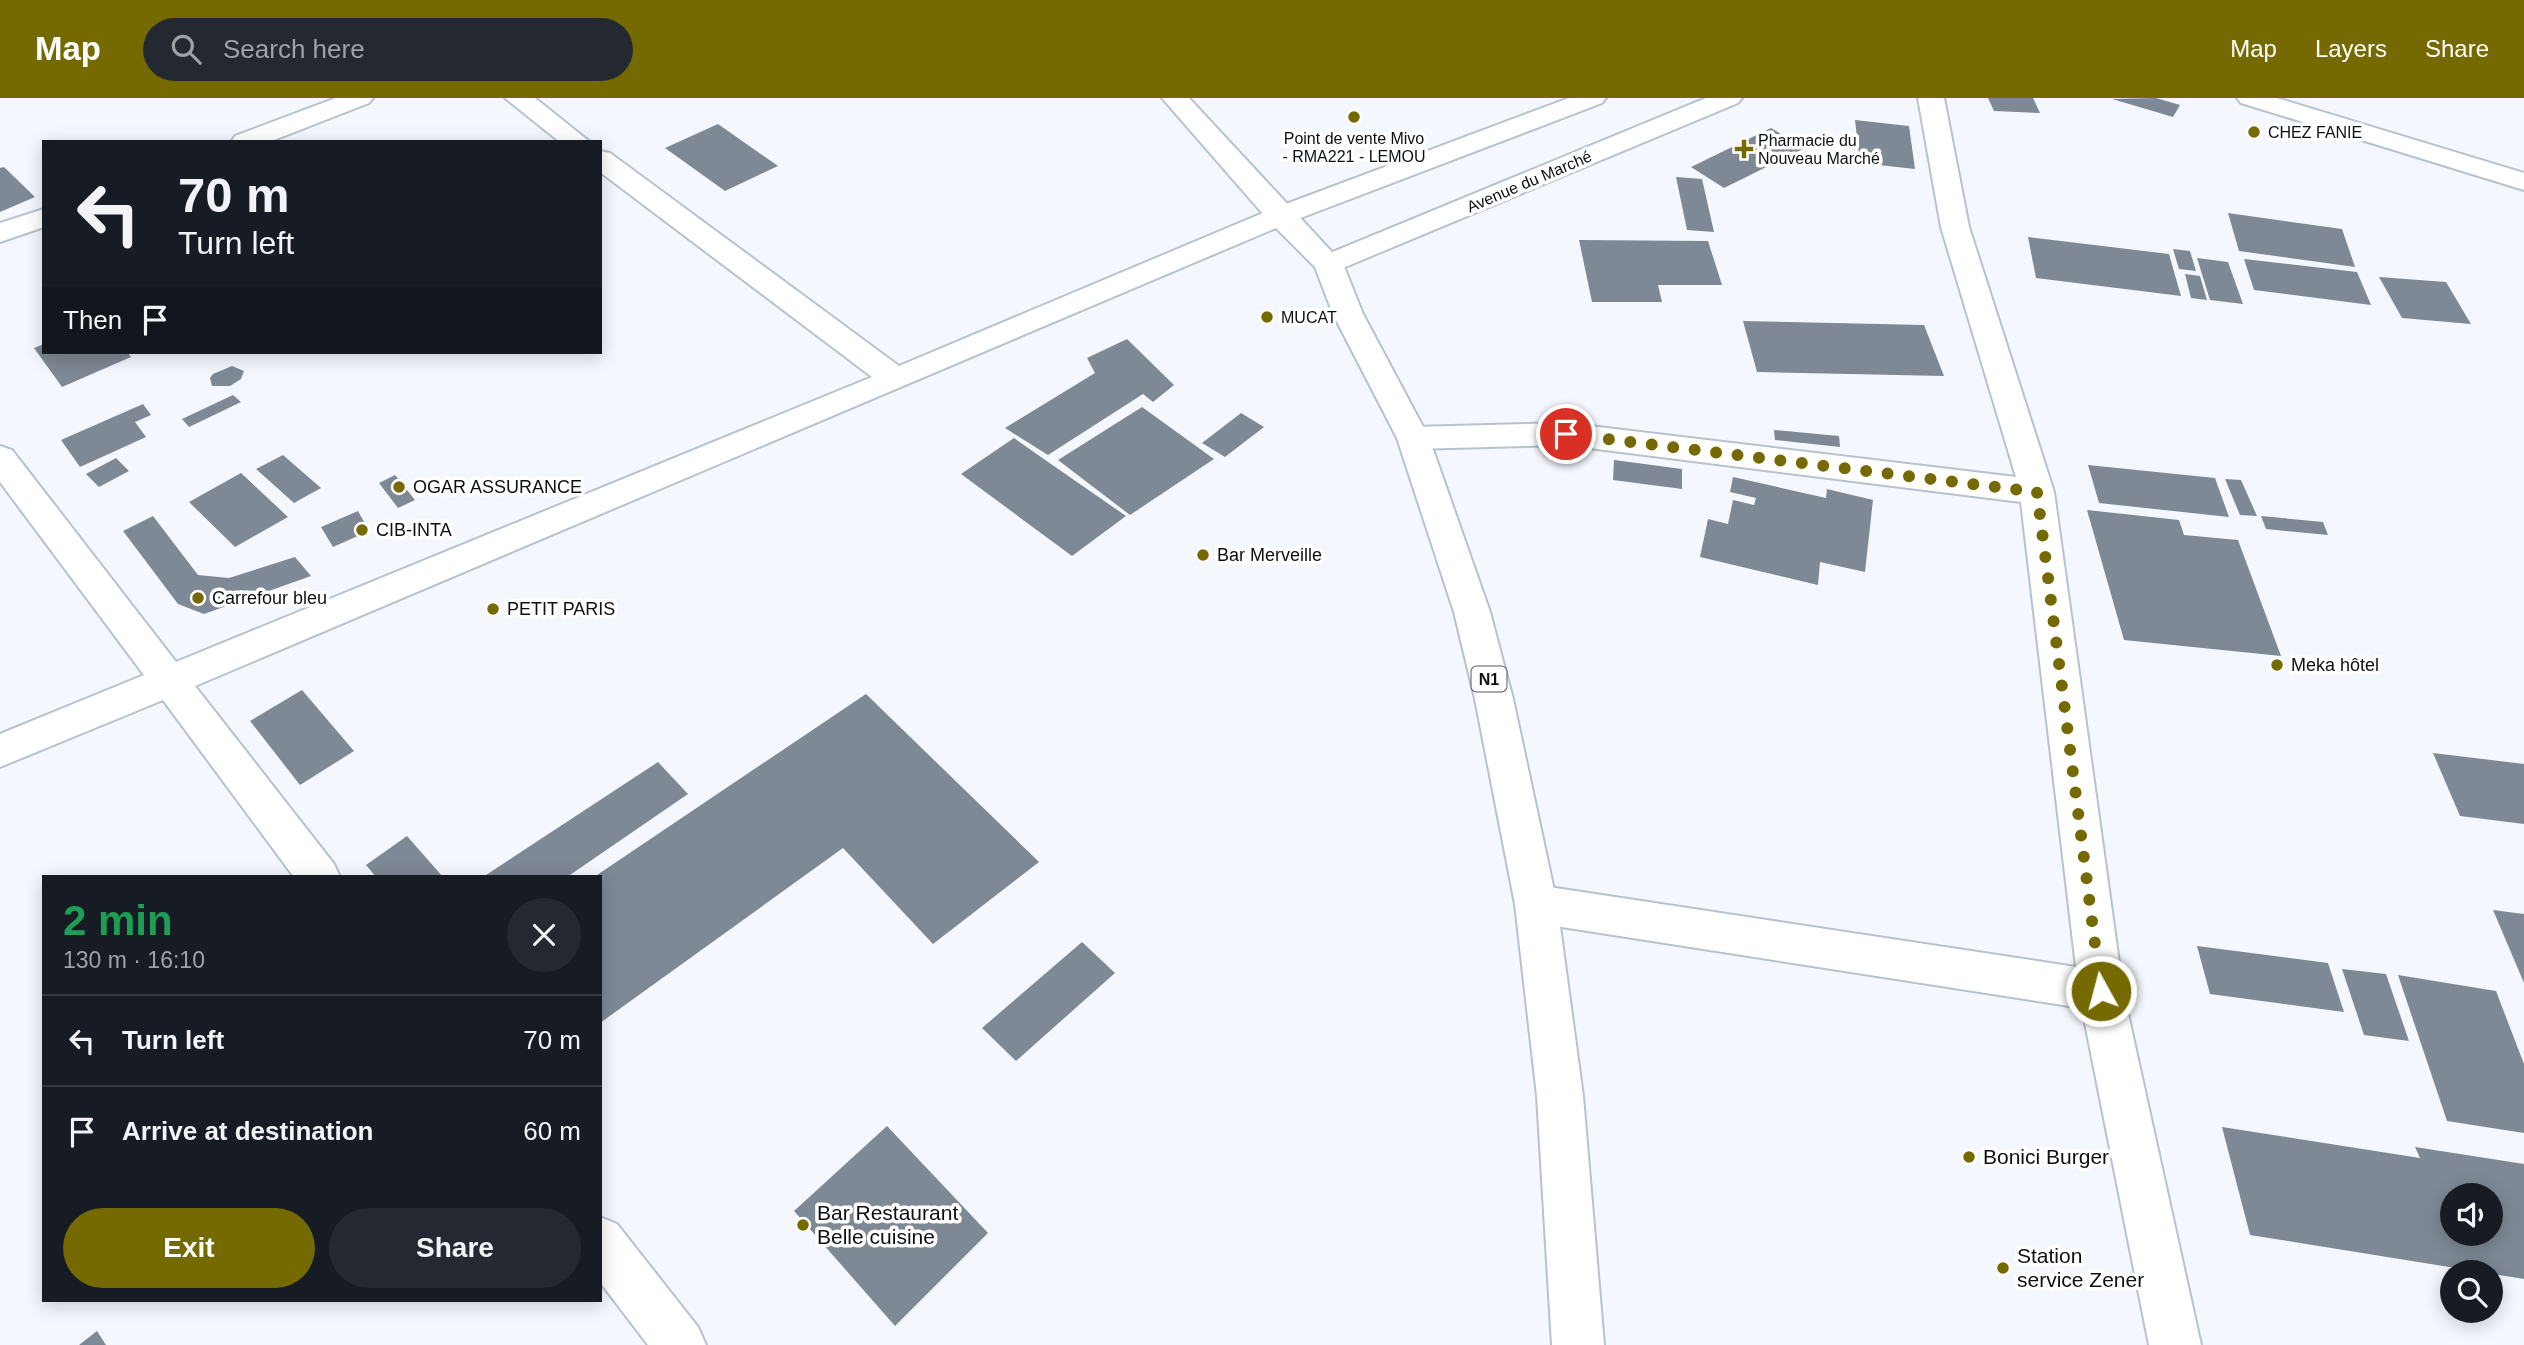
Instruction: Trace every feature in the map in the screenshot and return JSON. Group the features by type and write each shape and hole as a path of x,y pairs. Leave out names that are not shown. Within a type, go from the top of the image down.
{"main road":[{"path":"249,140 360,98"},
{"path":"518,98 574,140"},
{"name":"N1","path":"1175,98 1280,216 1328,264 1348,314 1413,438 1472,612 1494,699 1536,904 1560,1096 1578,1345"},
{"path":"0,751 896,379 1280,216 1593,98"},
{"name":"Avenue du Marché","path":"1328,264 1729,98"},
{"path":"1931,98 1955,227 2037,492 2101,991 2175,1345"},
{"path":"2250,98 2519,186"},
{"path":"602,160 896,379"},
{"path":"0,233 42,217"},
{"path":"1413,438 1566,434 2037,492"},
{"path":"0,458 317,875"},
{"path":"1536,904 2101,991"},
{"path":"602,1244 680,1345"}],"building":[{"path":"1988,98 2033,98 2040,113 1994,111"},
{"path":"2156,98 2180,105 2173,117 2112,99"},
{"path":"1855,120 1909,126 1915,169 1860,163"},
{"path":"718,124 778,166 725,191 665,148"},
{"path":"1771,128 1805,148 1724,188 1691,167"},
{"path":"4,167 35,197 0,212 0,168"},
{"path":"1676,177 1702,179 1714,232 1687,230"},
{"path":"2228,213 2342,229 2355,267 2239,251"},
{"path":"2028,237 2169,254 2181,296 2036,278"},
{"path":"1579,240 1708,241 1722,285 1658,285 1662,302 1592,302"},
{"path":"2173,249 2190,251 2196,271 2179,269"},
{"path":"2197,258 2228,262 2243,304 2210,300"},
{"path":"2244,259 2357,272 2371,305 2254,290"},
{"path":"2185,274 2200,276 2207,300 2191,298"},
{"path":"2379,277 2446,282 2471,324 2402,318"},
{"path":"1743,321 1924,325 1944,376 1757,372"},
{"path":"1127,339 1174,385 1153,402 1143,394 1048,455 1005,428 1095,373 1087,358"},
{"path":"42,345 42,354 129,354 131,357 62,387 34,348"},
{"path":"232,366 244,371 241,379 230,386 212,386 210,378 213,374"},
{"path":"233,395 241,402 189,427 182,419"},
{"path":"143,404 151,415 135,422 146,437 80,467 61,440"},
{"path":"1142,407 1214,459 1130,515 1058,460"},
{"path":"1241,413 1264,427 1225,457 1202,443"},
{"path":"1774,430 1839,436 1840,447 1775,440"},
{"path":"1014,438 1126,516 1072,556 961,474"},
{"path":"283,455 321,488 294,503 256,469"},
{"path":"116,458 129,471 99,487 86,474"},
{"path":"1614,460 1682,469 1682,489 1613,480"},
{"path":"2088,465 2215,478 2229,517 2099,503"},
{"path":"241,473 288,517 235,547 189,502"},
{"path":"395,475 415,500 398,508 379,483"},
{"path":"1733,477 1826,498 1827,489 1873,500 1865,572 1820,562 1818,585 1700,557 1708,519 1728,524 1733,500 1754,505 1756,498 1730,492"},
{"path":"2225,479 2241,480 2257,516 2240,515"},
{"path":"2087,510 2179,520 2184,535 2238,540 2281,656 2124,640"},
{"path":"358,511 369,531 333,547 321,527"},
{"path":"153,516 198,575 229,578 295,557 311,576 204,614 178,604 123,531"},
{"path":"2261,516 2323,522 2328,535 2266,529"},
{"path":"302,690 354,751 300,785 250,721"},
{"path":"866,694 1039,862 933,944 843,848 602,1022 602,875 597,875"},
{"path":"2433,753 2524,764 2524,824 2460,816"},
{"path":"658,762 688,794 570,875 486,875"},
{"path":"407,836 441,875 374,875 366,865"},
{"path":"2493,910 2524,914 2524,983"},
{"path":"1082,942 1115,973 1016,1061 982,1028"},
{"path":"2197,946 2328,963 2344,1012 2210,994"},
{"path":"2342,969 2386,974 2409,1041 2364,1035"},
{"path":"2398,975 2496,991 2524,1064 2524,1133 2447,1121"},
{"path":"887,1126 988,1233 895,1326 794,1211"},
{"path":"2222,1127 2420,1158 2415,1147 2524,1164 2524,1279 2503,1276 2503,1260 2440,1260 2440,1266 2250,1235"},
{"path":"97,1331 106,1345 79,1345"}],"place":[{"name":"Point de vente Mivo - RMA221 - LEMOU","path":"1354,117"},
{"name":"CHEZ FANIE","path":"2254,132"},
{"name":"Pharmacie du Nouveau Marché","path":"1744,149"},
{"name":"MUCAT","path":"1267,317"},
{"name":"OGAR ASSURANCE","path":"399,487"},
{"name":"CIB-INTA","path":"362,530"},
{"name":"Bar Merveille","path":"1203,555"},
{"name":"Carrefour bleu","path":"198,598"},
{"name":"PETIT PARIS","path":"493,609"},
{"name":"Meka hôtel","path":"2277,665"},
{"name":"Bonici Burger","path":"1969,1157"},
{"name":"Bar Restaurant Belle cuisine","path":"803,1225"},
{"name":"Station service Zener","path":"2003,1268"}],"route":[{"path":"1566,434 2037,492 2101,991"}]}
